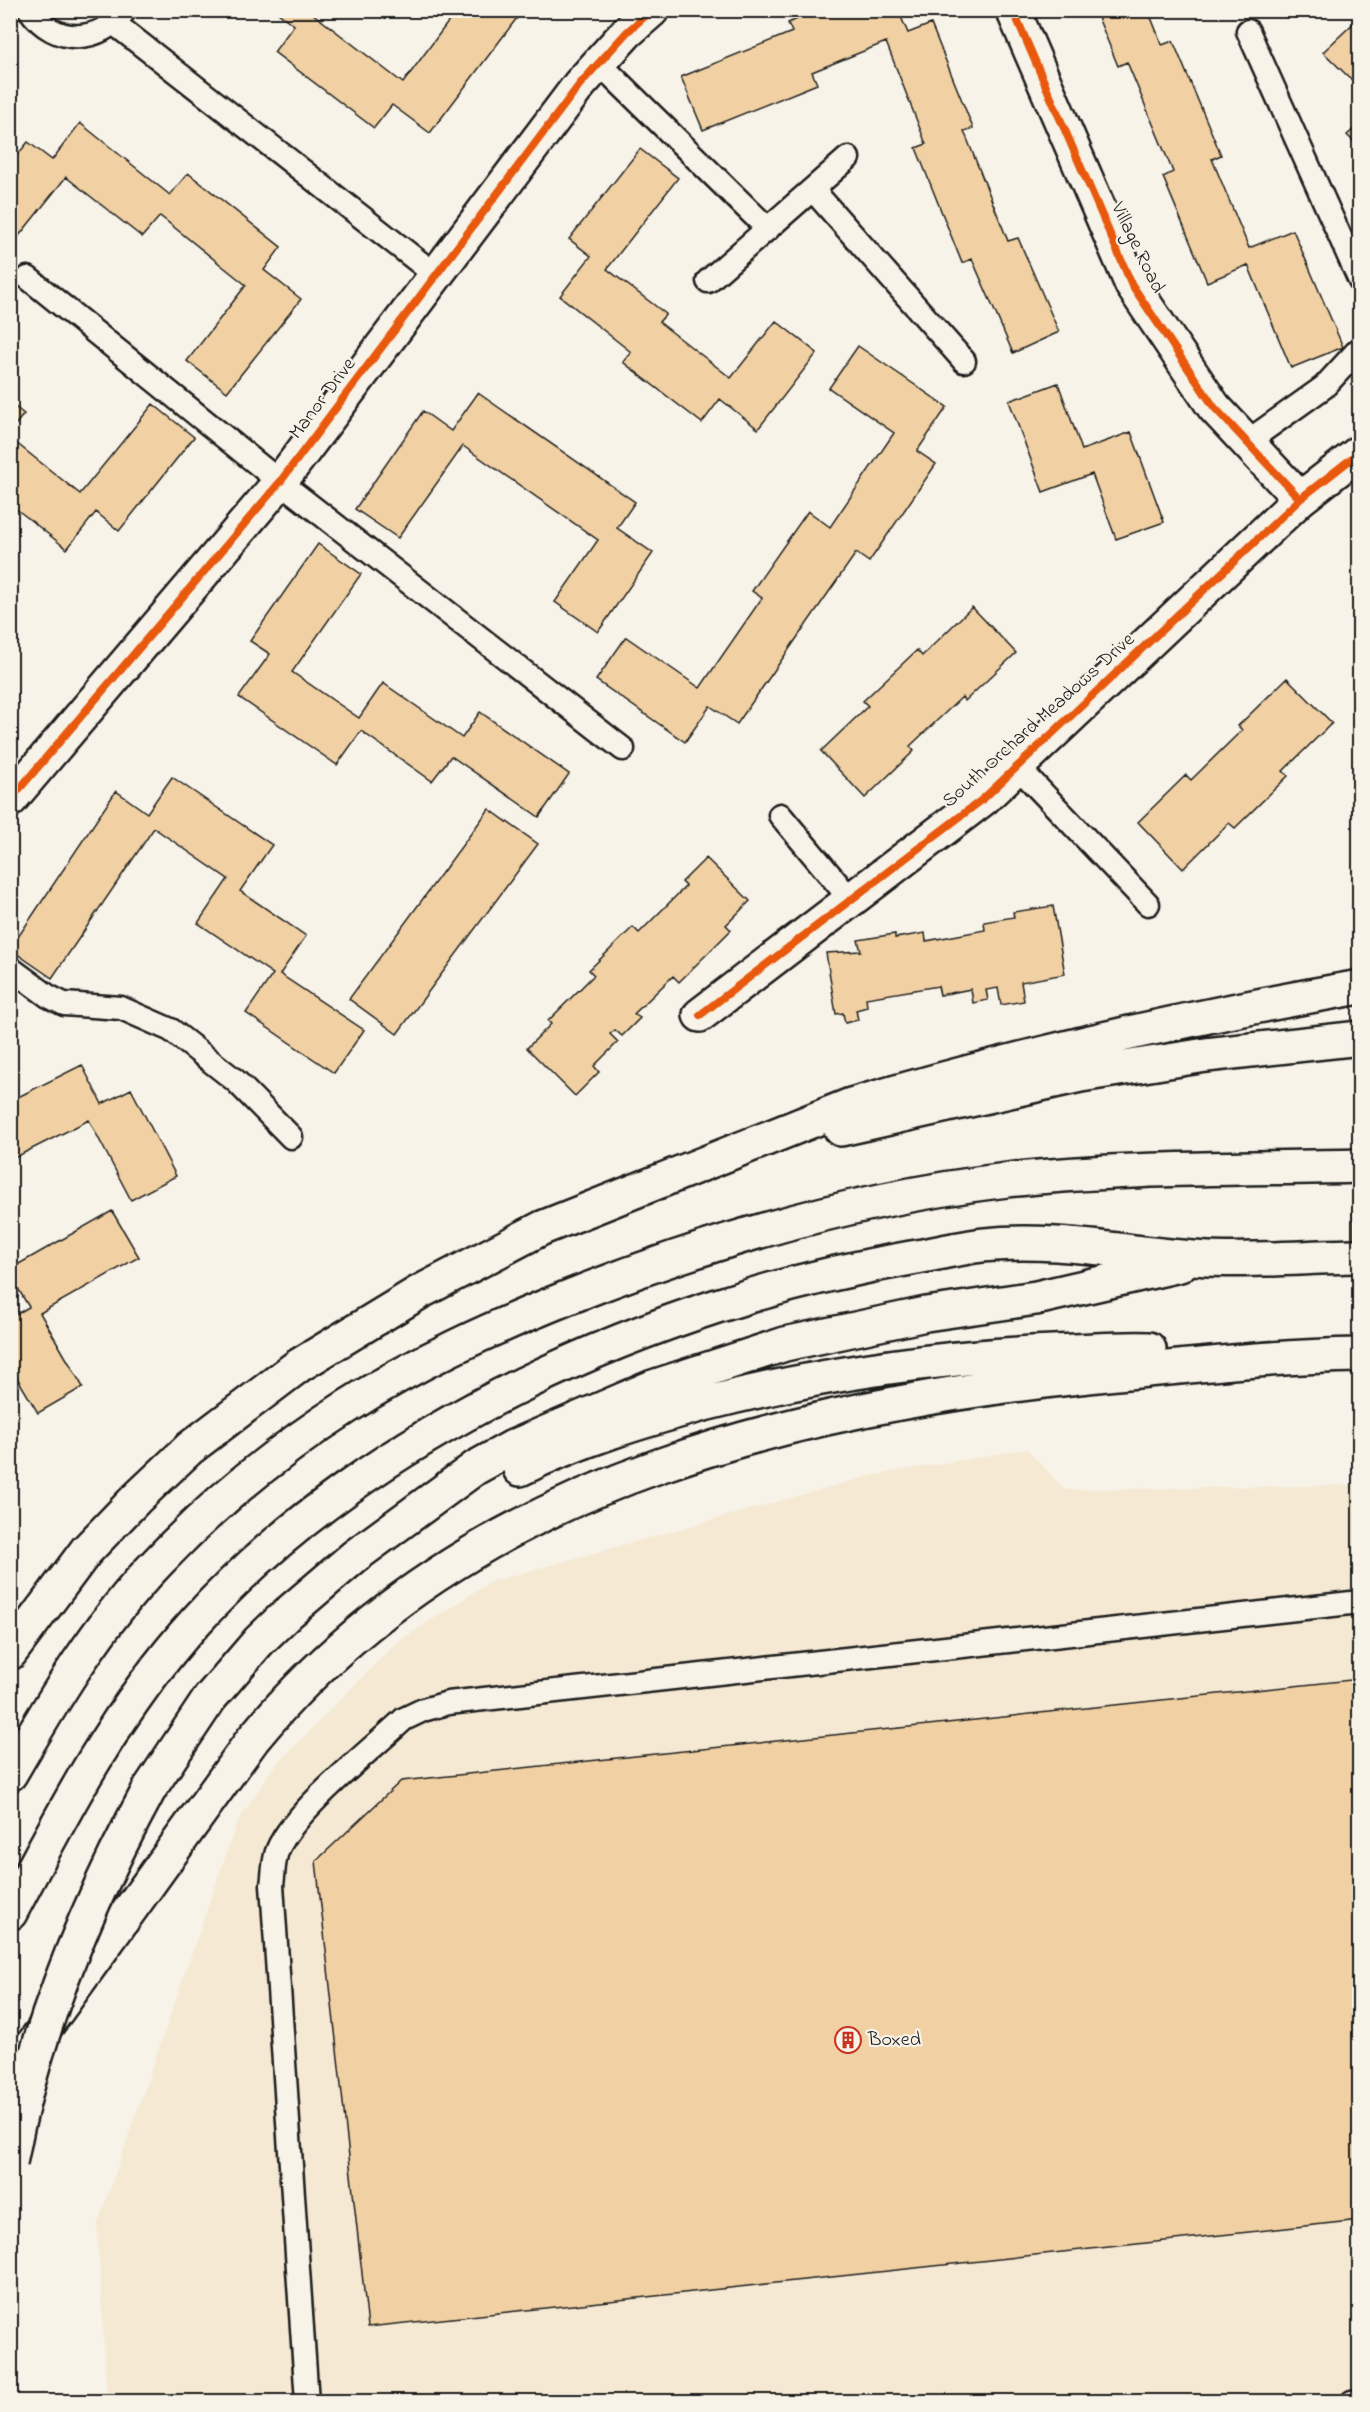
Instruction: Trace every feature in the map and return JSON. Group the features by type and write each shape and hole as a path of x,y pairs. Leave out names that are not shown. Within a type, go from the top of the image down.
{"main road":[{"name":"Manor Drive","path":"10,801 280,482 580,84 627,32 652,10"},
{"name":"Village Road","path":"1013,10 1132,285 1214,407 1300,499"},
{"name":"South Orchard Meadows Drive","path":"700,1015 983,800 1300,499 1359,452"},
{"path":"10,1653 86,1551 190,1448 298,1366 418,1293 542,1228 608,1199 739,1151 851,1105 1136,1030 1359,987"},
{"path":"739,1151 1092,1074 1206,1055 1359,1038"},
{"path":"10,1774 45,1713 123,1602 156,1564 230,1493 305,1434 348,1405 490,1330 593,1287 711,1246 825,1214 949,1188 1068,1175 1359,1166"},
{"path":"10,1913 74,1793 100,1751 145,1683 196,1621 295,1528 372,1472 454,1422 551,1372 650,1330 781,1287 842,1271 982,1246 1032,1242 1211,1259 1354,1256"},
{"path":"10,2163 34,2066 78,1938 110,1864 150,1788 189,1726 260,1641 319,1585 384,1536 475,1468 504,1452 604,1406 694,1372 829,1333 970,1306 1036,1298 1211,1259"},
{"path":"384,1536 540,1459 580,1443 666,1414 823,1377 921,1362 1030,1353 1145,1349 1279,1357"},
{"path":"10,2076 253,1739 295,1690 343,1643 400,1598 490,1541 554,1508 624,1478 696,1452 814,1420 1037,1380 1279,1357 1359,1355"}],"lane":[{"path":"30,10 44,26 61,34 79,37 98,33 120,17 437,276"},
{"path":"1248,31 1359,280"},
{"path":"599,63 768,229"},
{"path":"708,281 848,158"},
{"path":"813,190 964,361"},
{"path":"28,278 280,482 623,749"},
{"path":"1247,442 1324,387 1359,348"},
{"path":"1017,767 1148,904"},
{"path":"780,815 851,900"},
{"path":"10,968 48,996 64,1004 121,1008 171,1029 236,1080 291,1137"},
{"path":"307,2402 272,1885 274,1862 283,1840 298,1819 404,1719 423,1710 448,1703 1359,1602"},
{"path":"1352,2402 1359,2401"}],"shaded area":[{"path":"1027,1449 1065,1490 1359,1485 1359,2401 107,2401 97,2226 237,1823 272,1769 396,1643 490,1582 870,1476"}],"building":[{"path":"274,10 308,10 403,83 457,10 523,10 430,133 392,105 374,128 274,52 294,25"},
{"path":"819,10 898,10 908,33 931,24 973,128 964,131 1008,241 1018,238 1059,332 1013,353 972,259 962,263 916,148 926,144 886,42 812,72 817,84 703,130 681,77 792,32 788,23"},
{"path":"1095,10 1148,10 1162,45 1173,41 1221,155 1212,159 1249,248 1293,230 1343,347 1291,368 1248,265 1207,282 1163,177 1173,172 1127,62 1118,66"},
{"path":"1360,17 1360,88 1323,52"},
{"path":"80,123 170,195 188,173 281,247 264,270 301,299 227,392 187,361 246,285 160,216 142,237 66,177 10,247 10,164 28,142 52,160"},
{"path":"1360,124 1360,148 1347,135"},
{"path":"640,149 678,178 607,269 666,314 659,322 731,378 776,321 817,353 758,429 720,399 702,423 623,362 631,352 560,296 591,256 569,239"},
{"path":"858,346 947,407 917,451 936,464 869,562 856,553 737,724 710,706 685,742 596,680 626,637 700,688 762,598 752,591 808,511 830,527 894,433 829,388"},
{"path":"1058,383 1082,450 1131,432 1164,522 1116,539 1092,474 1043,492 1009,401"},
{"path":"478,393 635,502 617,528 653,553 598,632 555,602 598,540 463,446 398,538 355,509 423,411 451,431"},
{"path":"10,403 24,414 10,431"},
{"path":"153,404 194,437 119,531 96,512 67,549 10,504 10,438 80,494"},
{"path":"318,544 361,574 292,672 359,718 383,683 462,738 480,712 569,774 539,817 451,756 432,781 361,731 337,765 239,697 270,654 250,641"},
{"path":"972,607 1016,653 965,701 962,697 910,746 914,751 865,798 821,751 868,706 863,701 917,650 922,656"},
{"path":"1287,678 1332,723 1283,771 1288,776 1235,828 1229,823 1183,869 1138,822 1186,775 1191,780 1242,730 1238,726"},
{"path":"172,777 272,845 240,891 306,936 280,974 364,1030 334,1073 246,1013 273,974 198,923 228,879 154,828 52,978 10,949 116,791 147,813"},
{"path":"489,809 538,844 397,1034 349,999"},
{"path":"706,858 750,901 726,925 731,930 679,982 673,976 634,1014 640,1018 622,1036 615,1030 610,1034 618,1042 594,1066 599,1072 575,1096 527,1048 551,1024 548,1021 594,975 589,970 633,927 639,933 686,886 682,882"},
{"path":"1053,906 1065,974 1021,982 1024,1001 1001,1005 998,988 986,990 988,1000 973,1003 971,989 940,995 938,986 866,998 867,1007 856,1010 858,1020 845,1023 843,1013 836,1014 826,953 861,951 858,940 895,934 895,938 925,933 926,941 985,930 984,922 1014,917 1013,912"},
{"path":"82,1065 102,1104 131,1089 176,1176 131,1200 89,1120 10,1160 10,1101"},
{"path":"1353,1191 1360,1191 1360,1327 1355,1327"},
{"path":"112,1211 139,1257 40,1313 83,1387 38,1413 10,1366 10,1318 29,1307 10,1275 10,1269"},
{"name":"Boxed","path":"1360,1679 1360,2220 368,2327 316,1861 401,1781"}],"cycle path":[{"path":"10,800 280,482 580,84 627,32 652,10"},
{"path":"1013,10 1132,285 1214,407 1300,499"},
{"path":"700,1015 983,799 1300,499 1360,452"}],"place":[{"name":"Boxed","path":"848,2040"}]}
